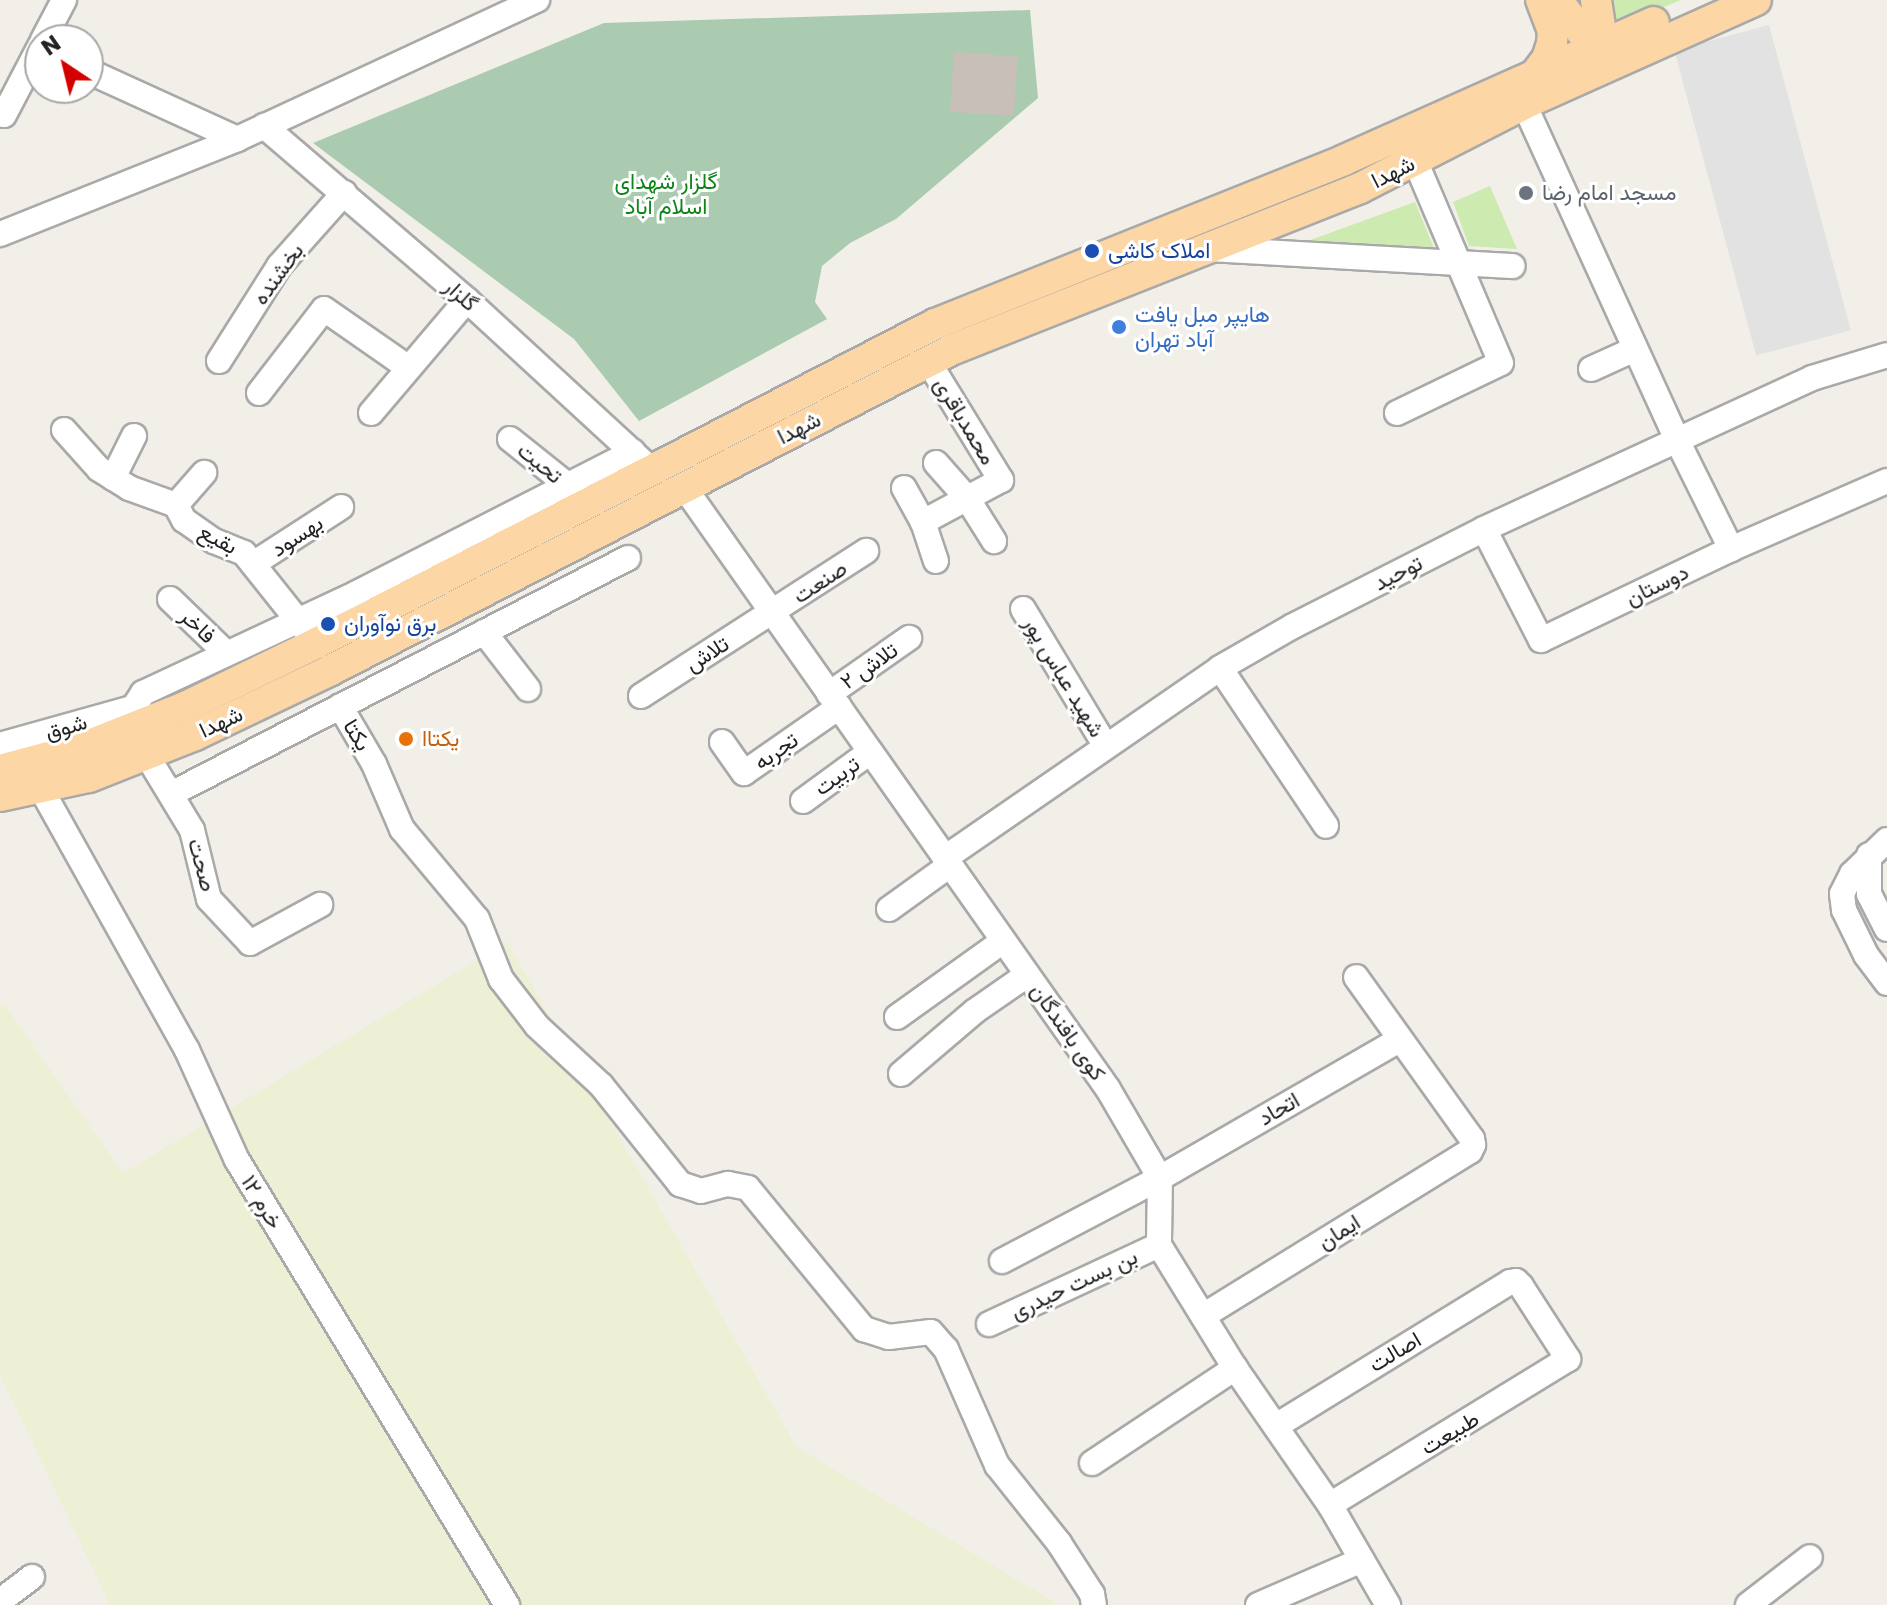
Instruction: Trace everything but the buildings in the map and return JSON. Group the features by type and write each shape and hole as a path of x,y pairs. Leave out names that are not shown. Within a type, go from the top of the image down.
{"main road":[{"path":"1529,90 1552,44 1553,31 1541,0"},
{"path":"1557,0 1598,58"},
{"path":"1596,0 1601,32 1598,58"},
{"path":"1598,58 1704,0"},
{"path":"1598,58 1756,0"},
{"name":"شهدا","path":"12,790 82,748 185,707 307,632 643,461 935,324 1529,90 1598,58"},
{"name":"شهدا","path":"12,790 89,777 331,670 928,361 1330,201 1415,160 1529,90"},
{"path":"1317,171 1330,201"}],"street":[{"path":"51,24 64,0"},
{"path":"0,234 237,139 537,0"},
{"path":"0,113 4,115 24,77"},
{"path":"104,78 237,139"},
{"path":"1529,90 1635,349 1731,549"},
{"name":"گلزار","path":"264,126 467,300 643,461"},
{"path":"1397,413 1501,363 1415,160"},
{"name":"بخشنده","path":"219,361 279,266 344,193"},
{"path":"1206,249 1513,266"},
{"path":"371,413 467,300"},
{"path":"259,393 324,309 409,368"},
{"path":"1591,369 1635,349"},
{"name":"توحید","path":"889,909 1105,745 1220,668 1293,626 1484,529 1812,378 1887,355"},
{"name":"محمدباقری","path":"928,361 1001,480 967,498"},
{"name":"بقیع","path":"64,430 99,469 129,488 176,505 184,520 214,541 244,553 307,632"},
{"path":"113,478 134,436"},
{"name":"تحیت","path":"510,439 570,487"},
{"path":"116,734 143,693 226,653 307,632 570,487 643,461"},
{"path":"936,463 967,498 994,541"},
{"path":"176,505 204,473"},
{"name":"دوستان","path":"1484,529 1541,640 1731,549 1887,481"},
{"name":"کوی بافندگان","path":"684,487 1108,1089 1160,1178"},
{"path":"904,488 923,522 936,561"},
{"path":"923,522 967,498"},
{"name":"بهسود","path":"253,564 341,507"},
{"name":"صنعت","path":"773,613 866,551"},
{"path":"173,793 628,558"},
{"name":"فاخر","path":"170,599 226,653"},
{"name":"شهید عباس پور","path":"1023,609 1105,745"},
{"name":"تلاش","path":"641,696 773,613"},
{"path":"484,632 528,689"},
{"name":"تلاش ۲","path":"834,700 909,638"},
{"path":"1220,668 1326,826"},
{"name":"تجربه","path":"722,742 744,773 834,700"},
{"name":"یکتا","path":"340,706 374,764 402,829 424,861 477,919 501,979 537,1026 601,1085 680,1184 701,1191 728,1184 748,1188 864,1329 889,1337 931,1332 946,1349 997,1465 1059,1543 1092,1594 1094,1605"},
{"name":"شوق","path":"0,745 132,708"},
{"name":"تربیت","path":"803,801 870,752"},
{"name":"صحت","path":"146,754 173,793 192,830 209,899 250,943 320,905"},
{"name":"خرم ۱۲","path":"12,790 187,1050 237,1160 507,1605"},
{"path":"1878,848 1869,894 1887,929"},
{"path":"1878,848 1845,887 1844,910 1866,955 1887,983"},
{"path":"897,1017 1003,941"},
{"path":"901,1074 975,1011 1027,975"},
{"path":"1356,977 1399,1040"},
{"name":"اتحاد","path":"1002,1261 1160,1178 1399,1040"},
{"name":"ایمان","path":"1203,1316 1470,1151 1472,1139 1399,1040"},
{"path":"1160,1178 1159,1245 1235,1368 1330,1505 1388,1605"},
{"name":"بن بست حیدری","path":"989,1324 1159,1245"},
{"name":"اصالت","path":"1276,1426 1516,1281 1568,1359"},
{"name":"طبیعت","path":"1330,1505 1568,1359"},
{"path":"1092,1463 1235,1368"},
{"path":"1748,1605 1810,1557"},
{"path":"1258,1605 1362,1560"},
{"path":"0,1601 32,1577"}],"green space":[{"path":"1608,0 1681,0 1618,26"},
{"name":"گلزار شهدای اسلام آباد","path":"1030,10 1038,98 896,219 850,243 822,266 815,302 827,319 639,421 574,339 313,143 604,23"},
{"path":"1490,186 1517,249 1469,246 1453,202"},
{"path":"1415,202 1436,253 1302,243"},
{"path":"507,942 797,1447 1059,1605 110,1605 0,1375 0,1006 4,1004 123,1173"}],"shaded area":[{"path":"1769,25 1851,330 1756,356 1674,50"}],"place":[{"name":"مسجد امام رضا","path":"1526,193"},
{"name":"املاک کاشی","path":"1092,251"},
{"name":"هایپر مبل یافت آباد تهران","path":"1119,327"},
{"name":"برق نوآوران","path":"328,624"},
{"name":"یکتاا","path":"406,739"}]}
